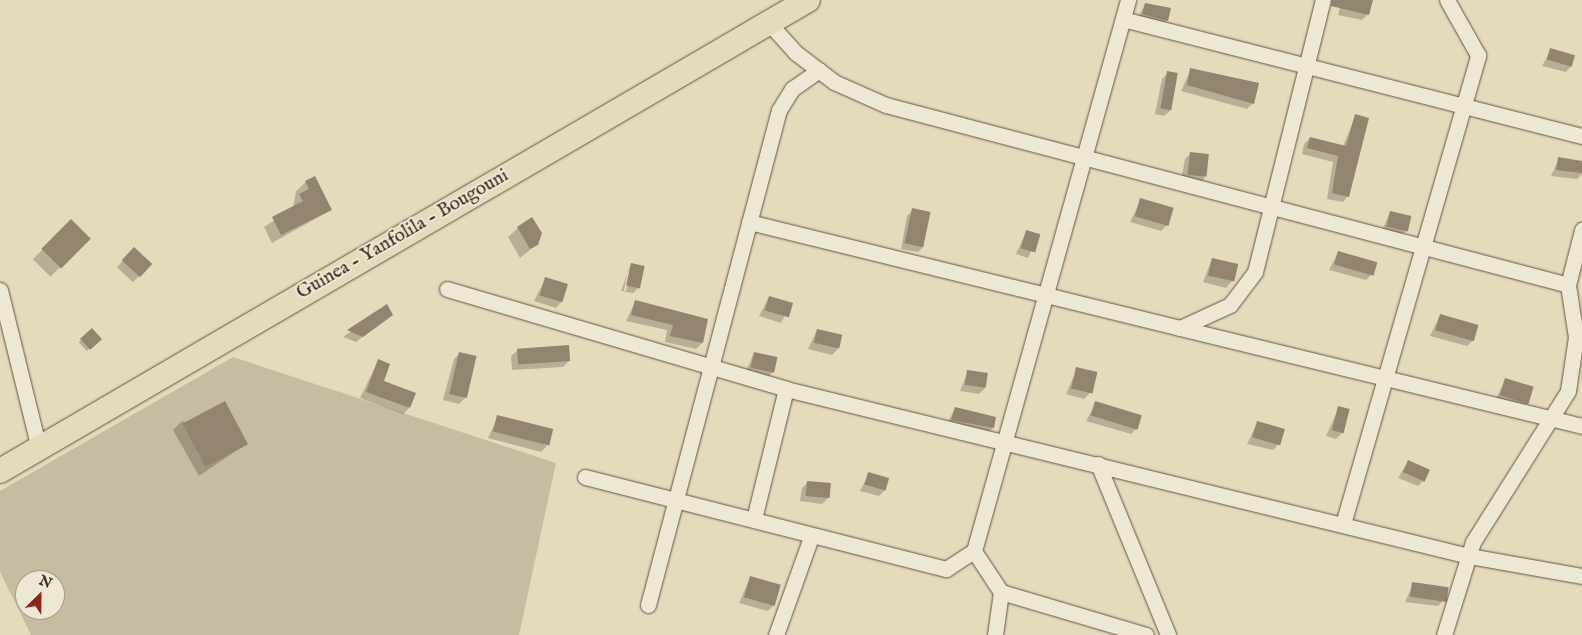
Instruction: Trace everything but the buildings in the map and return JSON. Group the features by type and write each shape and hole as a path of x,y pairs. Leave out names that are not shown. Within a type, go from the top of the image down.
{"main road":[{"name":"Guinea - Yanfolila - Bougouni","path":"0,471 808,0"}],"street":[{"path":"585,477 754,520 811,537 946,569 974,551 1128,0"},
{"path":"1180,328 1230,305 1255,272 1322,0"},
{"path":"1343,524 1478,55 1447,0"},
{"path":"1123,19 1582,136"},
{"path":"768,22 819,70 886,105 1568,284"},
{"path":"648,605 779,110 792,89 819,70"},
{"path":"749,222 1582,426"},
{"path":"1444,635 1469,556 1568,391 1576,337 1568,284 1582,230"},
{"path":"447,289 786,389 1469,556 1582,576"},
{"path":"0,290 38,449"},
{"path":"754,520 786,389"},
{"path":"1098,464 1168,635"},
{"path":"776,635 811,537"},
{"path":"974,551 1001,592 1146,635"},
{"path":"995,635 1001,592"}],"shaded area":[{"path":"233,357 556,463 519,635 31,635 24,620 65,620 65,570 15,570 15,602 0,572 0,491"}]}
